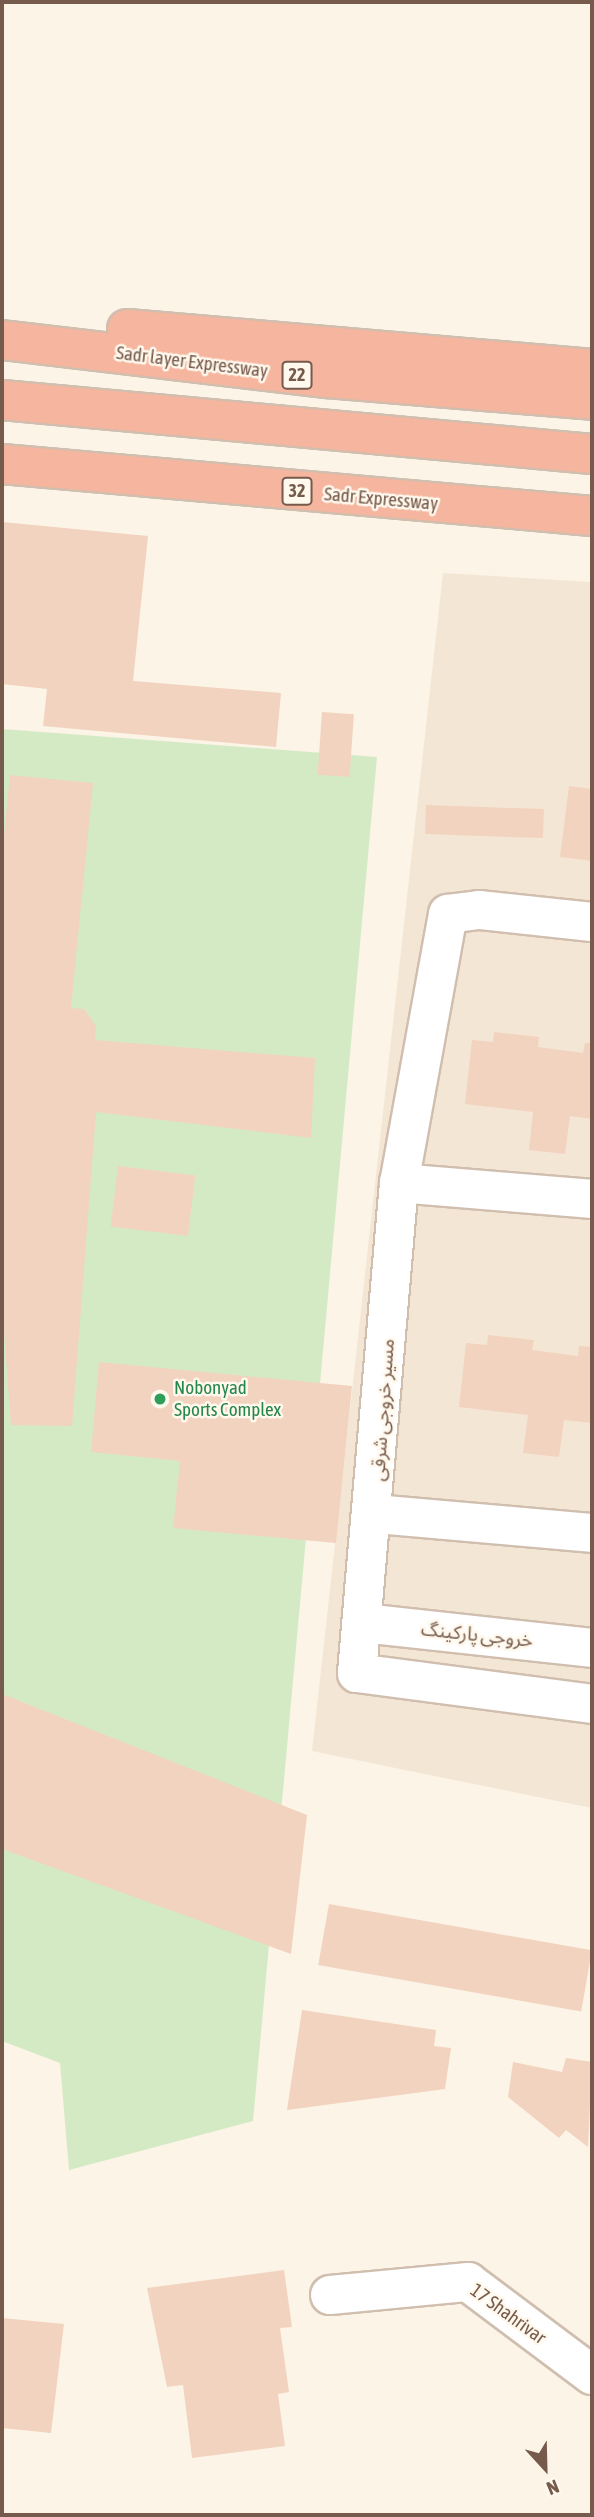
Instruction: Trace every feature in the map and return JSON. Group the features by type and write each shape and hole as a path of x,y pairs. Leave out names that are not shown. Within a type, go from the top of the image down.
{"highway":[{"path":"2,318 589,377"},
{"name":"Sadr layer Expressway","path":"2,340 327,378 589,377"},
{"path":"2,400 592,454"},
{"name":"Sadr Expressway","path":"2,464 592,516"}],"street":[{"name":"مسیر خروجی شرقی","path":"592,922 478,910 448,914 399,1183 376,1514 357,1673 592,1704"},
{"path":"399,1183 592,1199"},
{"path":"376,1514 592,1533"},
{"name":"خروجی پارکینگ","path":"363,1623 592,1648"},
{"name":"17 Shahrivar","path":"330,2295 468,2283 592,2375"}],"shaded area":[{"path":"443,573 592,582 592,1808 312,1751"}],"green space":[{"name":"Nobonyad Sports Complex","path":"2,729 377,757 253,2121 69,2170 60,2063 2,2041"}],"building":[{"path":"2,522 148,536 133,681 281,693 276,747 43,726 47,689 2,684"},
{"path":"322,712 354,714 350,777 318,775"},
{"path":"10,775 93,783 71,1008 84,1009 96,1026 95,1040 315,1058 311,1138 96,1112 72,1426 11,1425 2,1303 2,857"},
{"path":"569,786 592,789 592,861 560,857"},
{"path":"426,805 544,809 543,838 425,834"},
{"path":"494,1032 539,1037 538,1047 583,1053 585,1043 592,1043 592,1119 570,1116 565,1154 529,1150 533,1112 465,1104 472,1040 493,1042"},
{"path":"118,1166 195,1176 188,1236 111,1227"},
{"path":"488,1335 534,1340 532,1350 578,1356 579,1346 592,1347 592,1423 564,1420 559,1457 523,1453 528,1415 459,1407 466,1343 487,1345"},
{"path":"99,1362 352,1386 336,1543 173,1528 180,1461 91,1452"},
{"path":"2,1694 307,1815 291,1954 2,1849"},
{"path":"329,1904 592,1950 581,2011 318,1965"},
{"path":"302,2010 436,2030 434,2046 451,2048 445,2089 287,2110"},
{"path":"566,2058 592,2062 588,2147 566,2130 559,2138 508,2097 513,2062 562,2072"},
{"path":"284,2270 292,2327 280,2328 289,2392 278,2394 285,2446 192,2458 183,2385 167,2387 147,2288"},
{"path":"2,2318 64,2324 51,2433 2,2428"}],"place":[{"name":"Nobonyad Sports Complex","path":"160,1399"}]}
